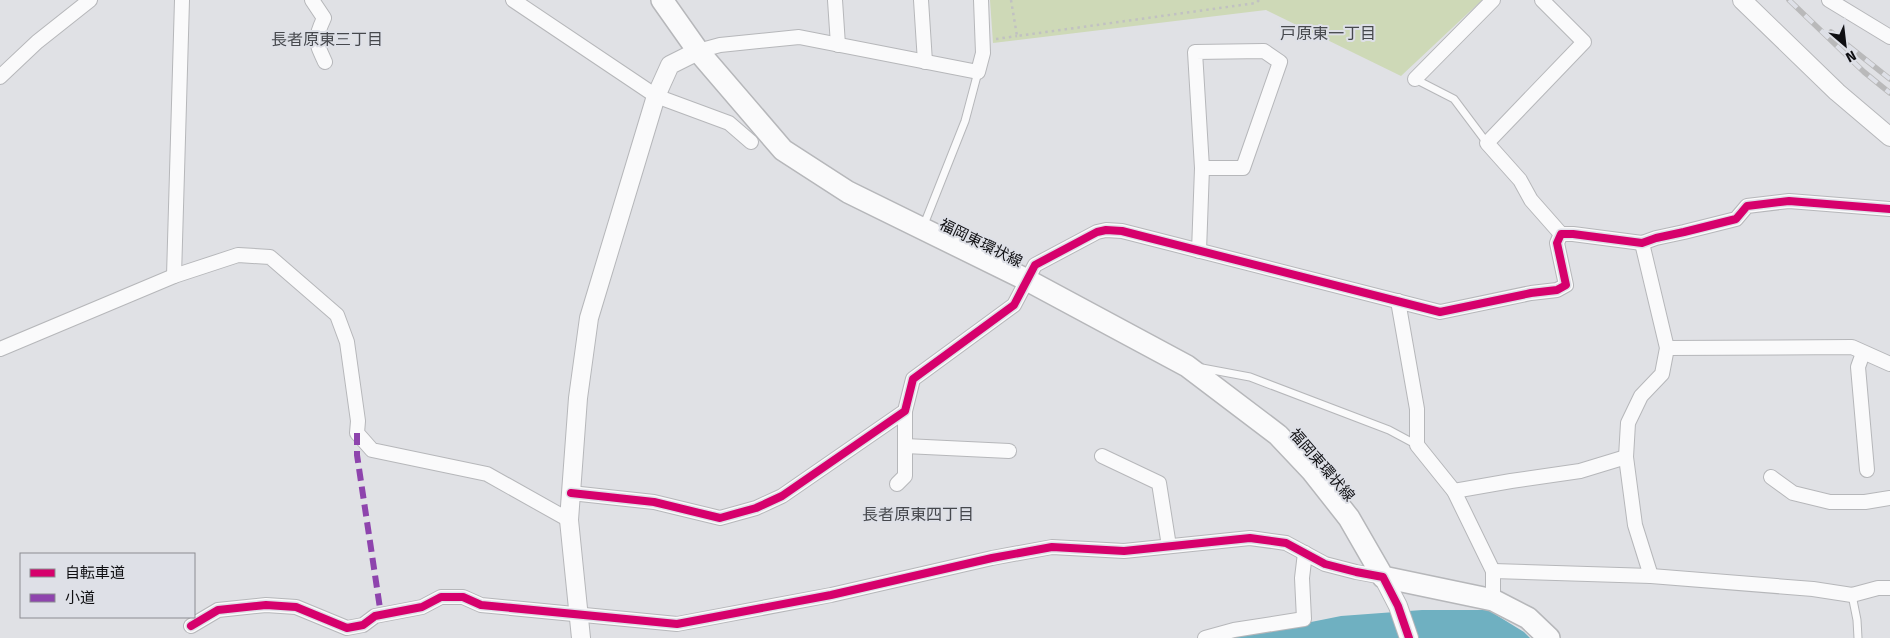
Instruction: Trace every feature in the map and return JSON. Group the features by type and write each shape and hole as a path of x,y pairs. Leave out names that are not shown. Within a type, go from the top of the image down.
{"main road":[{"name":"福岡東環状線","path":"662,0 698,51 783,150 848,192 1027,280 1187,366 1278,435 1312,471 1349,518 1383,577"},
{"path":"1383,577 1493,600 1528,618 1550,638"}],"street":[{"path":"0,77 37,42 90,0"},
{"path":"174,276 182,0"},
{"path":"312,0 324,18 316,36 317,46 325,62"},
{"path":"513,0 656,96 728,123 751,142"},
{"path":"835,0 838,46"},
{"path":"921,0 924,62"},
{"path":"581,638 569,520 578,398 590,318 656,96 670,66 698,51 720,45 799,38 978,72 983,53 980,0"},
{"path":"1415,79 1493,0"},
{"path":"1542,0 1584,42 1487,143 1520,180 1531,200 1561,234 1642,243 1736,218 1747,206 1790,201 1890,209"},
{"path":"1742,0 1837,92 1890,137"},
{"path":"1829,0 1890,37"},
{"path":"1199,251 1202,168 1195,52 1264,51 1280,62 1242,168 1202,168"},
{"path":"897,484 905,476 905,411 913,379 1014,305 1035,265 1097,232 1106,230 1122,231 1440,312 1521,295 1557,290 1566,285 1557,243 1561,234"},
{"path":"1642,243 1667,348 1662,374 1641,396 1628,423 1626,457 1635,525 1651,576"},
{"path":"0,349 174,276 238,255 270,258 337,315 347,342 358,421 357,433 372,450 487,474 569,520"},
{"path":"1398,301 1417,409 1417,445 1454,492 1493,571 1493,600"},
{"path":"1667,348 1852,347 1890,364"},
{"path":"1863,353 1858,367 1867,470"},
{"path":"571,493 654,502 720,518 756,508 782,496 905,411"},
{"path":"905,446 1010,451"},
{"path":"1102,456 1159,483 1169,546"},
{"path":"1454,492 1580,471 1626,457"},
{"path":"1770,477 1793,493 1830,502 1865,502 1890,498"},
{"path":"191,626 218,610 266,605 296,607 346,628 363,625 375,616 422,607 441,597 463,597 481,606 677,624 831,595 992,558 1052,547 1124,551 1250,538 1286,543 1325,564 1383,577 1398,606 1409,638"},
{"path":"1204,638 1234,630 1304,619 1302,578 1305,553"},
{"path":"1493,571 1651,576 1813,589 1852,595 1878,588 1890,588"}],"lane":[{"path":"922,230 964,121 978,72"},
{"path":"1415,79 1454,100 1487,143"},
{"path":"1187,366 1250,377 1389,430 1417,445"},
{"path":"1852,595 1858,638"}],"path":[{"path":"1011,0 1017,36"},
{"path":"982,41 1256,3 1259,0"}],"green space":[{"path":"990,0 1482,0 1401,76 1266,10 993,43"}],"water":[{"path":"1422,610 1488,610 1524,632 1530,638 1231,638 1341,616"}],"railway":[{"path":"1789,0 1864,72 1890,93"},
{"path":"1831,32 1890,79"}],"marked path":[{"path":"357,433 357,455 381,615"}],"cycle path":[{"path":"571,493 654,502 720,518 756,508 782,496 905,411 913,379 1014,305 1035,265 1097,232 1106,230 1122,231 1440,312 1531,293 1557,290 1566,285 1557,243 1561,234 1642,243 1736,219 1747,206 1789,201 1890,209"},
{"path":"191,626 218,610 266,605 296,607 347,628 363,625 375,616 422,607 441,597 463,597 481,605 677,624 831,595 992,558 1052,547 1124,551 1250,538 1286,543 1325,564 1383,577 1398,606 1409,638"}],"district":[{"name":"戸原東一丁目","path":"1328,33"},
{"name":"長者原東三丁目","path":"327,39"},
{"name":"長者原東四丁目","path":"918,514"}]}
